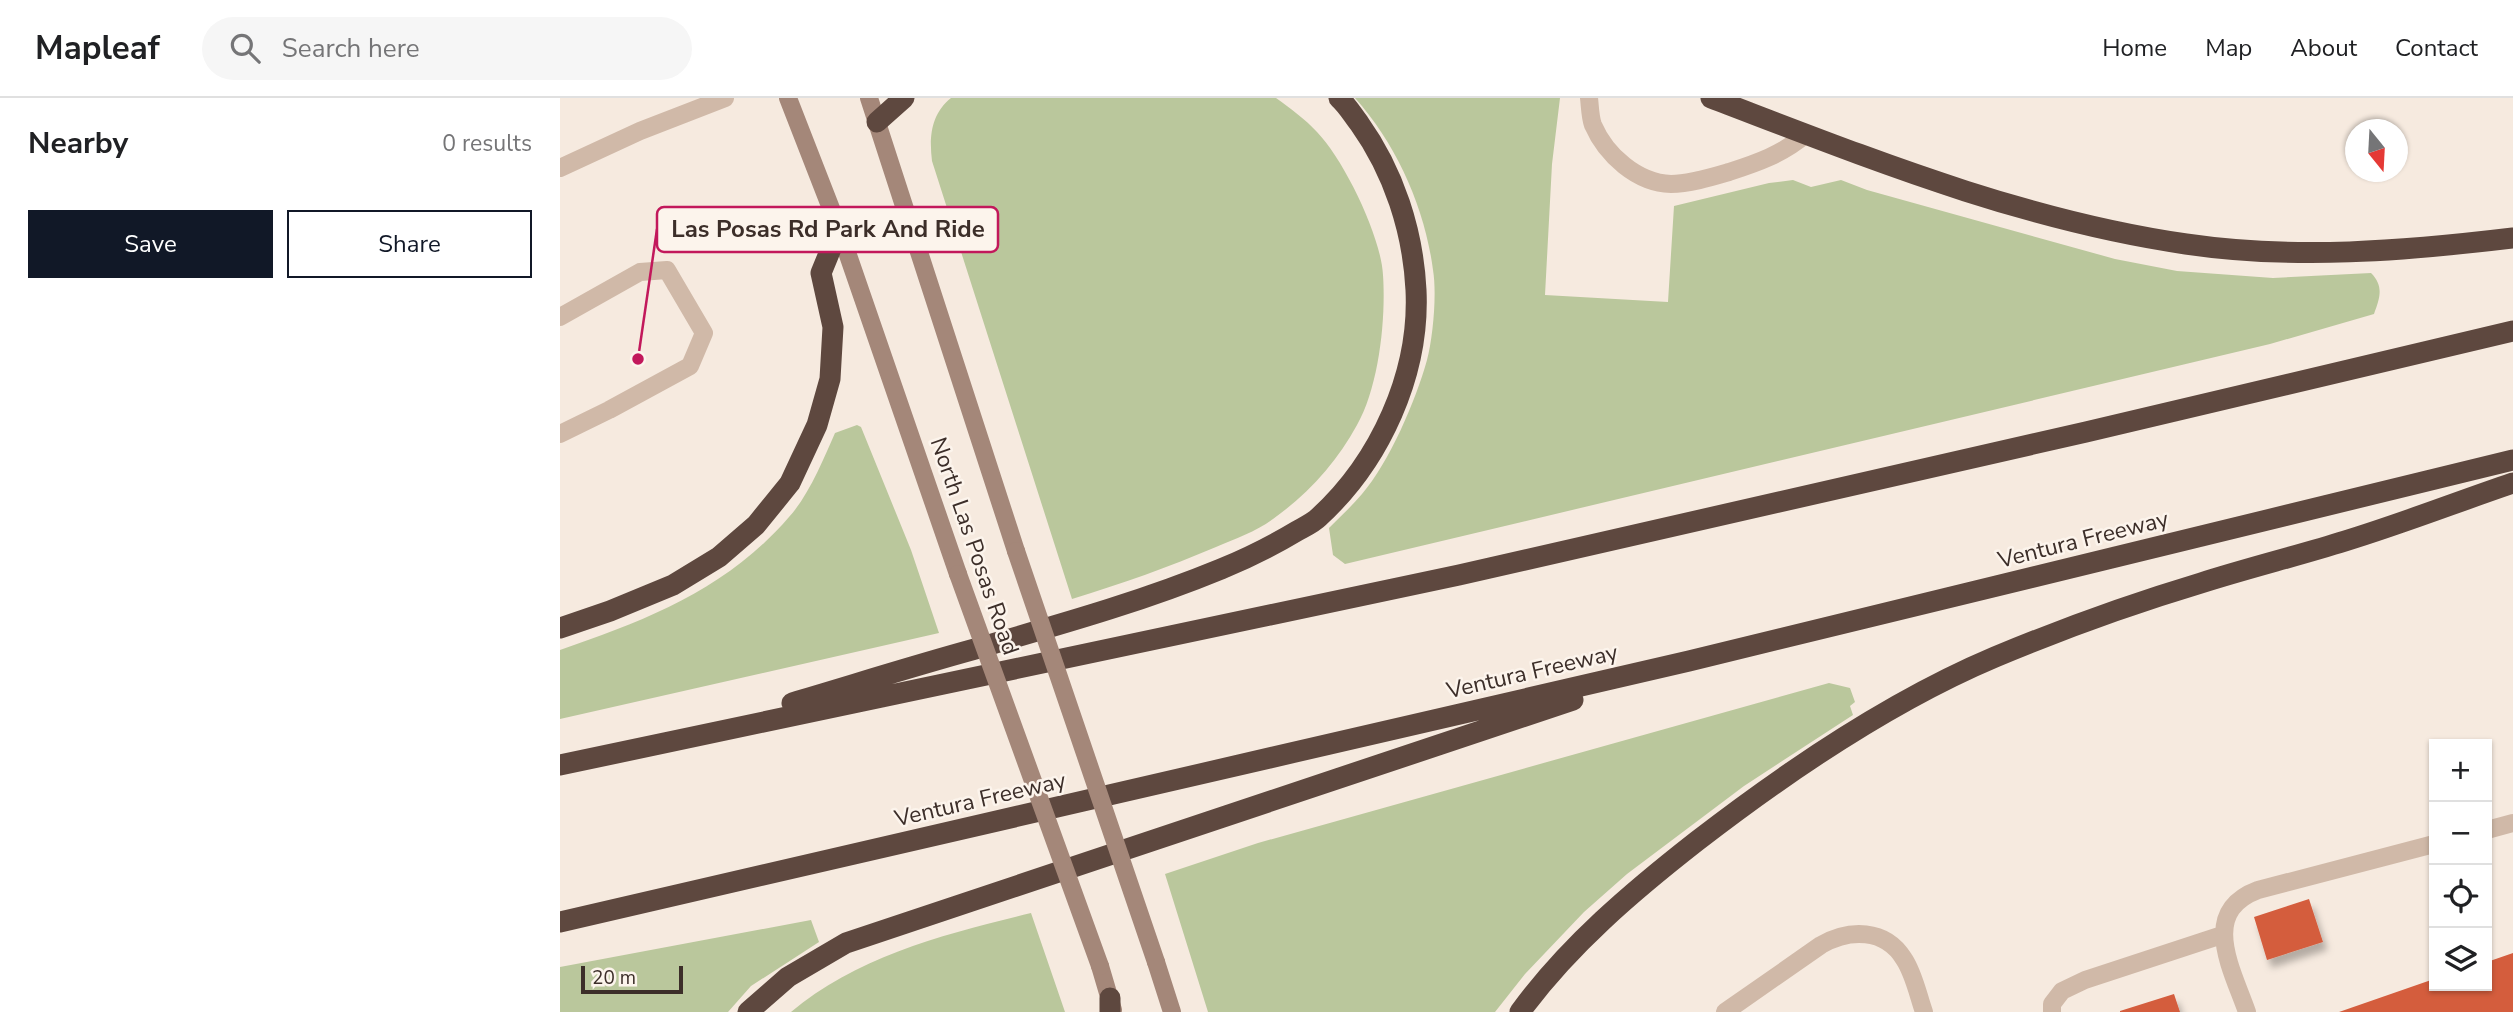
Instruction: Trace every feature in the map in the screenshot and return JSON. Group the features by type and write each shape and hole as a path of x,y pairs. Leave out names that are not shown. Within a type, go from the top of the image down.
{"highway":[{"path":"877,122 904,98"},
{"path":"643,747 1081,619 1187,583 1263,551 1318,519 1360,473 1382,433 1411,356 1417,310 1415,263 1407,225 1390,177 1371,140 1339,98"},
{"path":"1711,98 1878,162 2000,203 2092,227 2187,244 2271,252 2333,253 2513,238"},
{"path":"560,628 673,585 719,557 756,525 790,483 817,425 830,379 833,327 821,273 839,229"},
{"path":"560,765 1473,572 2513,331"},
{"name":"Ventura Freeway","path":"560,922 1689,661 2513,460"},
{"path":"1520,1012 1575,948 1652,876 1741,807 1825,750 1903,703 1993,658 2100,616 2199,583 2347,540 2513,483"},
{"path":"748,1012 788,976 846,943 1689,661"}],"main road":[{"name":"North Las Posas Road","path":"788,98 839,229 958,573 1100,966 1111,1007"},
{"name":"North Las Posas Road","path":"869,98 1016,551 1172,1012"}],"street":[{"path":"560,168 640,131 725,98"},
{"path":"1589,98 1593,124 1613,156 1630,170 1655,181 1672,184 1757,163 1791,147 1806,134"},
{"path":"560,317 640,272 667,270 704,333 690,366 560,434"},
{"path":"2492,829 2513,823"},
{"path":"2247,1012 2222,935 2228,914 2235,903 2246,895 2429,845"},
{"path":"1725,1012 1821,945 1850,933 1866,933 1895,948 1906,961 1924,1012"},
{"path":"2052,1012 2052,1004 2062,991 2085,980 2222,935"}],"green space":[{"path":"951,98 1276,98 1308,123 1328,145 1349,179 1376,240 1383,275 1382,332 1371,391 1357,425 1331,464 1310,488 1286,509 1260,527 1231,541 1145,575 1072,599 932,161 931,143 935,119"},
{"path":"1355,98 1560,98 1552,164 1545,295 1668,302 1674,206 1769,183 1793,180 1811,187 1841,180 1867,190 2115,259 2177,271 2273,278 2371,273 2378,283 2379,297 2374,314 2270,344 1345,564 1333,555 1329,528 1372,481 1401,430 1427,360 1434,303 1429,247 1416,201 1384,136"},
{"path":"857,425 861,427 911,550 939,633 560,719 560,650 654,614 712,583 739,564 765,542 796,508 815,477 835,433"},
{"path":"1829,683 1850,688 1855,702 1850,706 1853,715 1744,786 1627,874 1584,912 1525,974 1495,1012 1208,1012 1165,874 1258,843"},
{"path":"1031,913 1065,1012 791,1012 817,992 874,961 936,938"},
{"path":"811,920 819,942 751,986 728,1012 560,1012 560,967"}],"building":[{"path":"2309,899 2323,942 2267,960 2254,917"},
{"path":"2513,953 2513,1012 2339,1012 2429,981 2429,991 2492,991 2492,960"},
{"path":"2174,994 2180,1012 2120,1012 2120,1011"}],"place":[{"name":"Las Posas Rd Park And Ride","path":"638,359"}]}
